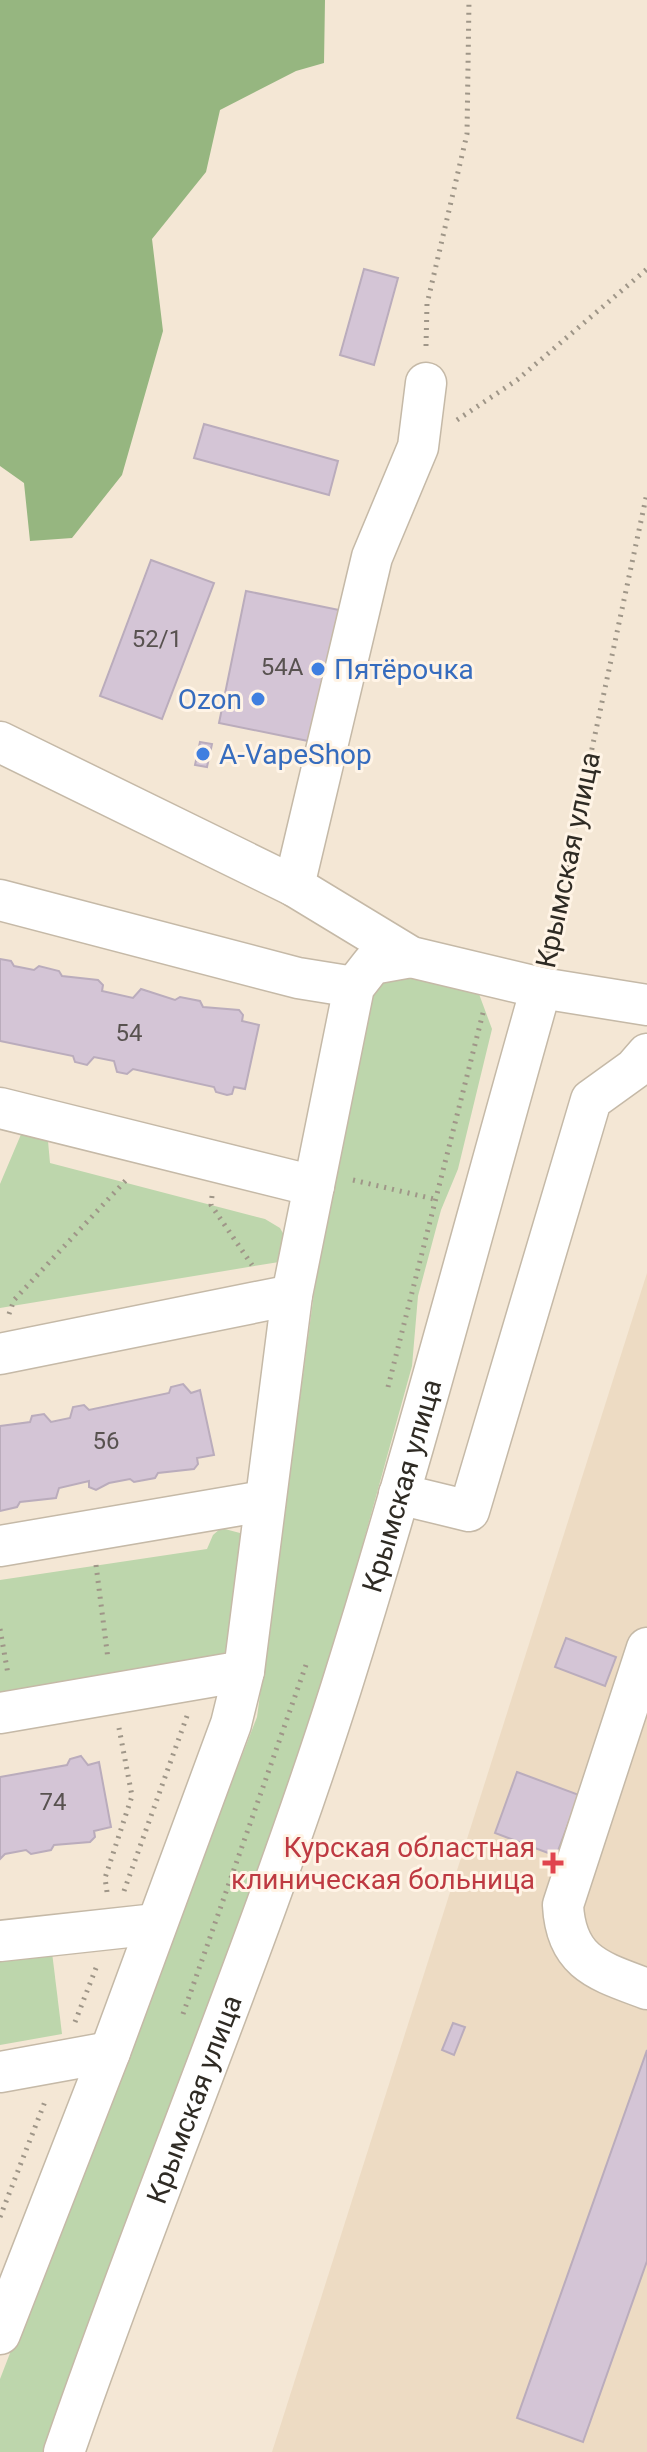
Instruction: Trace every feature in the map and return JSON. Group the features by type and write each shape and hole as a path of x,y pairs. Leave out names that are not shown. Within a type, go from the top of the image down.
{"street":[{"path":"294,886 372,557 418,447 426,383"},
{"path":"0,742 294,886 411,957 541,988 647,1005"},
{"path":"0,900 298,978 354,987"},
{"path":"0,2334 12,2275 110,2052 231,1724 244,1671 264,1501 278,1298 314,1186 354,987 372,964 411,957"},
{"name":"Крымская улица","path":"64,2452 271,1892 340,1689 399,1494 541,988"},
{"path":"399,1494 469,1511 591,1100 634,1069 647,1054"},
{"path":"0,1108 314,1186"},
{"path":"3,1338 278,1298"},
{"path":"0,1546 264,1501"},
{"path":"647,1648 563,1905 564,1927 572,1947 588,1964 647,1989"},
{"path":"7,1712 244,1671"},
{"path":"0,1941 156,1924"},
{"path":"0,2072 110,2052"}],"path":[{"path":"426,383 427,304 467,134 469,0"},
{"path":"418,447 517,380 647,269"},
{"name":"Крымская улица","path":"541,988 647,493"},
{"path":"386,1394 491,975"},
{"path":"3,1338 14,1300 158,1145"},
{"path":"216,1161 211,1205 278,1298"},
{"path":"314,1186 328,1174 434,1199"},
{"path":"0,1629 7,1712"},
{"path":"180,2020 306,1663"}],"shaded area":[{"name":"Курская областная клиническая больница","path":"647,1273 647,2452 272,2452"}],"green space":[{"path":"0,0 325,0 324,63 296,71 220,110 206,172 152,239 163,331 122,475 72,538 30,541 24,483 0,466"},
{"path":"393,977 416,977 479,994 492,1029 458,1169 441,1210 418,1296 412,1366 327,1674 49,2452 0,2452 0,2379 257,1717 321,1241 369,1001 377,986"},
{"path":"22,1132 48,1141 50,1163 265,1219 280,1228 285,1237 279,1262 0,1308 0,1184"},
{"path":"221,1528 240,1533 246,1547 231,1645 220,1658 0,1696 0,1580 207,1549 213,1535"},
{"path":"51,1944 62,2034 0,2045 0,1953"}],"building":[{"path":"364,269 398,278 374,365 340,355"},
{"path":"204,424 338,461 329,495 194,458"},
{"path":"151,560 214,583 162,719 100,696"},
{"path":"246,591 344,611 318,743 219,723"},
{"path":"200,742 212,744 207,767 195,765"},
{"path":"0,959 11,961 14,966 34,970 39,966 59,971 62,976 98,980 103,985 102,991 133,998 141,989 175,1000 180,997 200,1001 203,1007 239,1010 243,1015 242,1021 259,1025 245,1089 234,1087 232,1094 227,1095 216,1092 214,1087 133,1069 127,1074 117,1072 114,1061 94,1057 87,1065 75,1062 73,1056 0,1041"},
{"path":"183,1384 191,1393 200,1390 214,1455 197,1458 198,1464 194,1469 158,1473 155,1478 134,1482 130,1479 109,1483 96,1490 89,1487 89,1481 59,1488 56,1498 20,1502 17,1507 0,1511 0,1426 30,1422 32,1416 44,1414 51,1422 70,1418 73,1407 84,1405 89,1410 169,1393 171,1387"},
{"path":"566,1638 616,1657 605,1686 555,1667"},
{"path":"81,1756 88,1765 99,1762 111,1827 94,1831 95,1837 90,1842 54,1845 51,1850 31,1854 26,1850 5,1854 0,1859 0,1777 67,1765 70,1759"},
{"path":"517,1772 579,1795 556,1856 495,1833"},
{"path":"453,2023 465,2027 454,2055 442,2050"},
{"path":"647,2050 647,2261 583,2442 517,2418"}],"place":[{"name":"Пятёрочка","path":"318,669"},
{"name":"Ozon","path":"258,699"},
{"name":"A-VapeShop","path":"203,754"},
{"name":"Курская областная клиническая больница","path":"553,1863"}]}
